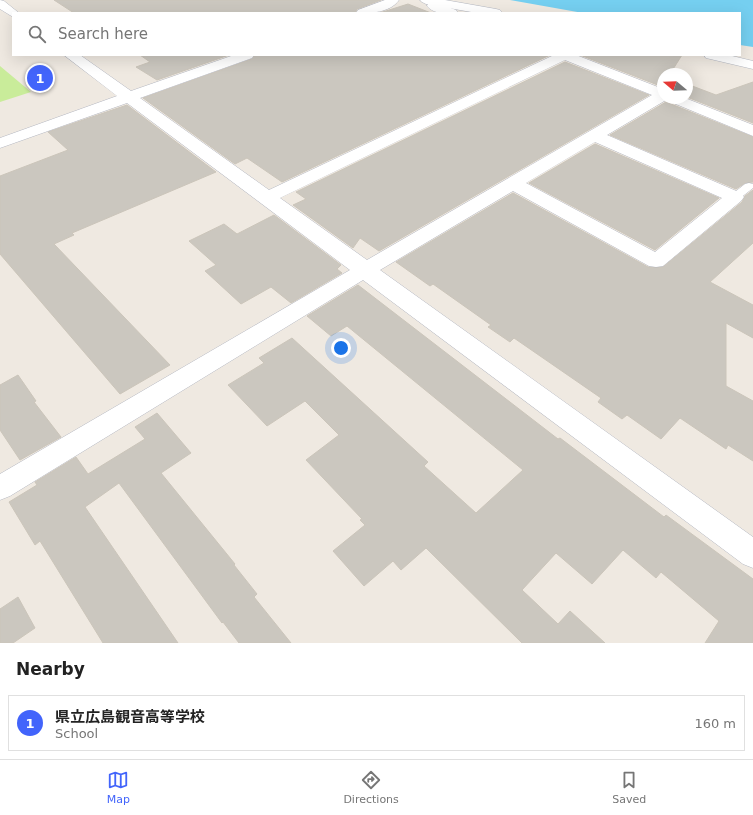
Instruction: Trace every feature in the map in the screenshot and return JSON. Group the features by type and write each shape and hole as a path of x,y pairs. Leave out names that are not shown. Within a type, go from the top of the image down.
{"street":[{"path":"364,12 393,0"},
{"path":"430,1 433,6 449,12"},
{"path":"430,1 490,12"},
{"path":"0,4 12,12"},
{"path":"72,56 753,554"},
{"path":"0,143 130,98 244,56"},
{"path":"267,198 562,56"},
{"path":"567,56 657,92"},
{"path":"715,56 753,65"},
{"path":"0,488 657,98"},
{"path":"687,104 753,131"},
{"path":"512,183 656,261 742,192 594,135"}],"green space":[{"path":"0,66 31,92 0,102"}],"water":[{"path":"510,0 753,0 753,47 741,45 741,12 577,12"}],"building":[{"path":"54,0 381,0 357,9 356,12 72,12"},
{"path":"408,4 428,12 382,12"},
{"path":"141,56 226,56 157,80 136,67 150,62"},
{"path":"254,56 548,56 282,182 247,158 235,164 143,98 252,59"},
{"path":"583,56 681,56 674,68 657,68 657,85"},
{"path":"565,62 649,95 379,251 360,238 353,248 293,205 306,199 296,192"},
{"path":"753,82 753,123 693,99 693,86 716,95"},
{"path":"663,104 671,104 753,137 753,182 745,183 736,189 610,135"},
{"path":"127,105 216,172 72,233 74,235 54,244 170,365 120,394 0,254 0,176 68,150 48,132"},
{"path":"595,144 719,198 655,250 529,183"},
{"path":"753,190 753,243 710,282 753,305 753,338 726,323 726,386 753,401 753,461 728,445 726,449 680,418 661,439 627,415 622,419 598,402 601,398 514,338 510,342 488,327 491,325 433,284 430,286 396,262 513,193 648,267 663,267 742,202 745,196"},
{"path":"274,215 341,265 337,269 342,273 291,303 271,287 241,304 205,271 216,265 189,241 224,224 237,234"},
{"path":"358,285 558,439 560,438 664,517 666,515 753,579 753,643 705,643 719,621 661,572 656,578 623,550 592,584 556,553 522,590 558,624 570,611 605,643 522,643 426,548 401,570 393,561 364,586 333,551 365,525 360,520 362,519 306,460 339,435 305,401 267,426 228,385 264,363 259,358 292,338 428,462 424,466 476,513 523,470 347,326 331,336 307,316"},
{"path":"18,375 36,401 34,402 61,437 20,460 0,430 0,385"},
{"path":"157,413 191,453 161,473 235,564 234,565 257,594 254,597 291,643 239,643 223,622 222,623 119,483 85,507 178,643 103,643 40,541 35,545 9,502 37,485 35,482 76,457 88,474 145,439 135,427"},
{"path":"18,597 35,628 13,643 0,643 0,609"}],"place":[{"name":"県立広島観音高等学校","path":"40,78"}]}
